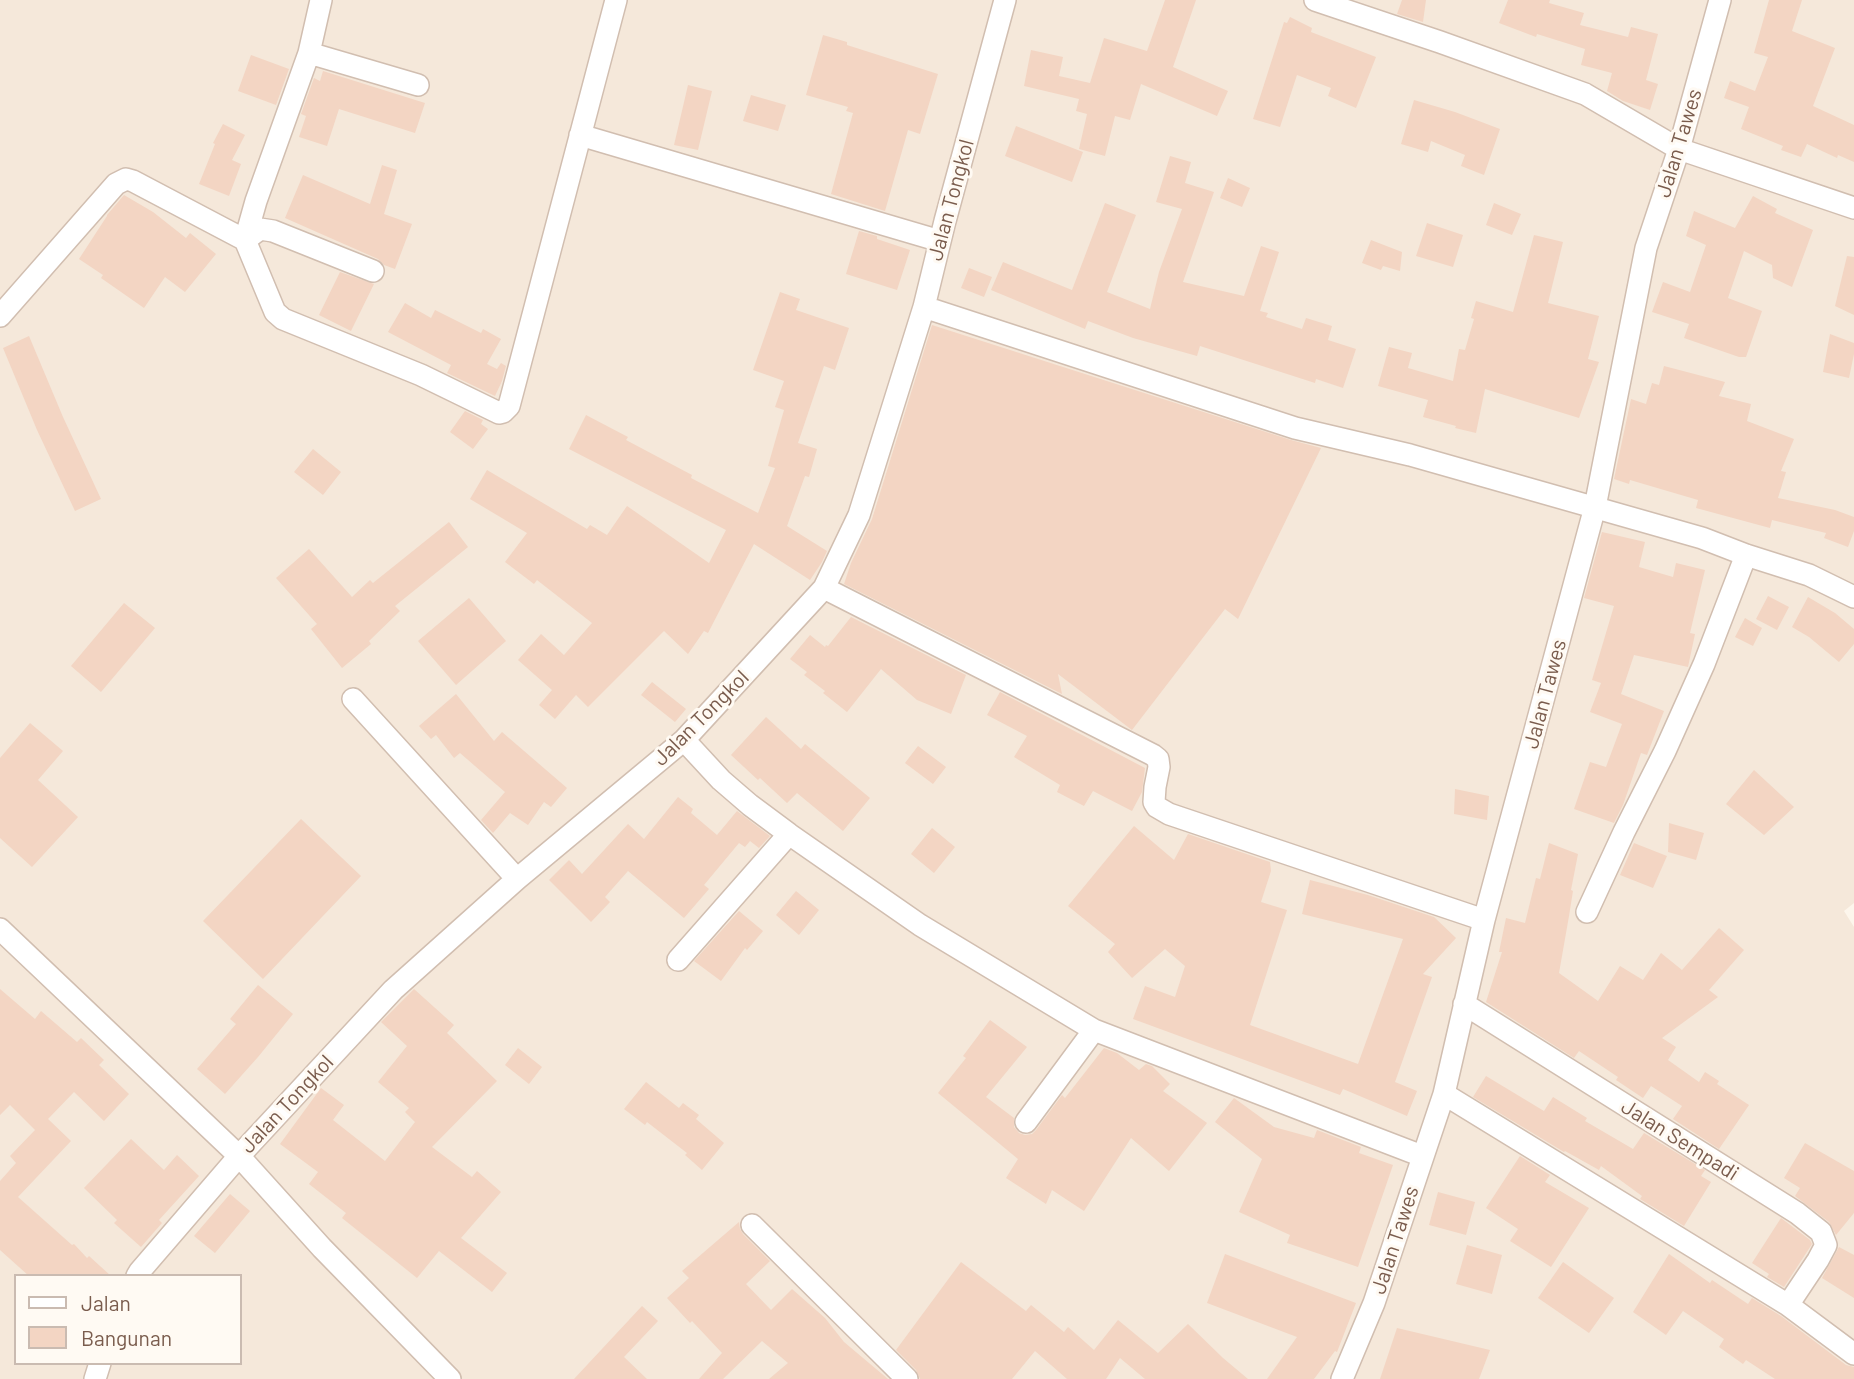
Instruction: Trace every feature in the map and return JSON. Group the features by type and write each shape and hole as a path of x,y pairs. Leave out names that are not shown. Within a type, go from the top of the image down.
{"street":[{"path":"321,0 309,53 256,201 245,240 275,312 283,318 421,376 494,411 503,412 509,406 616,0"},
{"name":"Jalan Tongkol","path":"138,1274 239,1156 393,990 517,879 684,740 824,589 859,515 924,307 1005,0"},
{"path":"1315,0 1585,94 1679,149 1854,208"},
{"name":"Jalan Tawes","path":"1342,1379 1374,1303 1444,1094 1484,920 1595,507 1646,248 1679,149 1720,0"},
{"path":"309,53 418,85"},
{"path":"580,135 940,241"},
{"path":"0,316 121,181 133,181 245,240"},
{"path":"245,240 260,229 274,231 373,271"},
{"path":"924,307 1295,428 1410,455 1702,538 1810,575 1854,597"},
{"path":"1587,912 1693,689 1746,555"},
{"path":"824,589 1153,755 1159,762 1154,802 1169,814 1484,920"},
{"path":"353,699 517,879"},
{"path":"684,740 721,780 789,834 920,925 1094,1030 1422,1156"},
{"path":"678,960 789,834"},
{"path":"0,929 239,1156 321,1248 450,1379"},
{"name":"Jalan Sempadi","path":"1465,1004 1797,1213 1821,1232 1826,1245 1788,1305"},
{"path":"1026,1122 1094,1030"},
{"path":"1444,1094 1788,1305 1854,1354"},
{"path":"752,1226 907,1379"}],"shaded area":[{"path":"0,0 1854,0 1854,903 1844,911 1854,927 1854,1379 0,1379"}],"building":[{"path":"1165,0 1196,0 1173,67 1228,91 1217,116 1141,84 1130,120 1115,116 1105,156 1079,149 1087,114 1076,111 1079,99 1024,86 1031,50 1063,57 1059,76 1090,83 1104,38 1147,51"},
{"path":"1402,0 1426,0 1423,22 1397,14"},
{"path":"1508,0 1550,0 1549,3 1584,13 1580,25 1628,37 1631,27 1658,34 1646,80 1658,84 1650,110 1623,101 1607,91 1612,73 1581,65 1585,49 1537,34 1536,37 1499,23"},
{"path":"1769,0 1802,0 1792,31 1835,48 1813,106 1854,125 1854,162 1838,155 1837,158 1807,144 1801,157 1781,150 1783,146 1741,129 1749,107 1724,98 1730,81 1755,91 1768,57 1754,53"},
{"path":"1290,17 1312,28 1311,32 1376,57 1356,108 1328,96 1331,88 1297,75 1280,127 1253,119 1284,22 1287,23"},
{"path":"823,35 938,74 920,134 908,130 885,211 831,194 853,113 846,111 848,107 806,95"},
{"path":"251,55 289,69 276,105 238,91"},
{"path":"323,71 425,103 415,133 339,109 327,146 299,137 306,116 301,114 314,78 320,81"},
{"path":"688,85 712,91 698,150 674,145"},
{"path":"751,95 786,105 778,131 743,121"},
{"path":"1414,100 1500,129 1484,175 1461,166 1465,155 1431,141 1428,152 1401,144"},
{"path":"223,124 245,135 232,160 241,164 229,196 199,184 215,144 213,143"},
{"path":"1016,126 1083,152 1072,182 1005,156"},
{"path":"1170,156 1191,162 1185,183 1214,192 1183,282 1244,296 1261,246 1279,252 1260,311 1268,313 1266,317 1302,329 1306,318 1332,326 1328,340 1356,349 1343,388 1316,379 1315,383 1200,346 1197,356 1133,338 1088,321 1085,329 991,290 1003,262 1072,290 1105,203 1136,215 1107,292 1150,309 1159,272 1182,209 1156,202"},
{"path":"382,165 397,170 384,214 412,224 395,269 285,218 303,175 370,204"},
{"path":"1228,178 1250,188 1242,207 1220,198"},
{"path":"124,195 153,212 186,238 190,233 216,254 185,292 165,277 144,308 79,259 107,215"},
{"path":"1753,196 1777,209 1775,213 1813,230 1792,287 1773,278 1772,265 1744,251 1728,298 1762,311 1746,357 1739,357 1684,338 1689,324 1652,312 1663,282 1690,292 1706,245 1686,236 1694,211 1735,228"},
{"path":"1494,203 1521,214 1512,235 1486,225"},
{"path":"1427,223 1463,235 1453,267 1416,256"},
{"path":"859,231 910,250 897,290 846,274"},
{"path":"1534,235 1563,242 1548,303 1599,316 1588,359 1599,362 1579,418 1485,389 1476,433 1423,417 1428,400 1378,386 1389,347 1412,353 1408,368 1453,381 1459,349 1465,350 1476,301 1513,312"},
{"path":"1371,240 1402,252 1400,271 1383,266 1381,270 1362,263"},
{"path":"1847,256 1854,257 1854,315 1835,306"},
{"path":"969,268 992,277 984,297 961,288"},
{"path":"340,272 374,284 351,331 319,315"},
{"path":"780,292 800,299 796,310 849,328 835,370 824,366 798,443 817,449 809,477 805,476 787,526 827,551 822,562 810,580 754,544 708,633 704,631 688,654 664,631 588,707 576,695 555,719 539,705 552,690 518,660 541,634 564,655 592,623 537,580 534,584 505,562 527,533 470,499 487,470 587,529 590,525 607,535 627,506 709,563 726,530 569,449 586,415 692,475 691,478 758,513 775,468 768,466 784,410 775,407 784,381 753,370"},
{"path":"405,303 431,318 435,310 481,333 483,329 501,339 487,364 497,369 501,363 506,366 495,396 447,373 451,365 388,332"},
{"path":"932,325 1321,448 1238,619 1225,609 1132,730 1058,674 1062,694 844,584 872,519"},
{"path":"1830,334 1854,343 1849,378 1823,372"},
{"path":"29,336 101,499 75,511 3,348"},
{"path":"1664,366 1725,382 1719,396 1751,404 1747,421 1794,439 1781,471 1786,472 1778,498 1835,510 1854,517 1854,531 1848,547 1824,538 1826,533 1772,520 1770,528 1696,508 1698,500 1630,480 1629,484 1614,479 1631,399 1646,404 1652,383 1659,385"},
{"path":"465,411 483,420 481,424 488,429 473,449 450,432"},
{"path":"313,449 341,472 323,495 294,472"},
{"path":"449,522 468,547 395,606 400,611 369,641 371,644 342,668 311,629 317,624 276,578 309,549 352,597 370,580 373,583"},
{"path":"1602,532 1645,542 1639,567 1673,577 1676,563 1705,570 1690,633 1695,634 1688,667 1634,655 1621,694 1664,711 1647,755 1641,753 1614,823 1574,809 1590,762 1606,767 1622,724 1590,712 1601,683 1592,680 1614,606 1584,598"},
{"path":"1768,596 1789,607 1777,630 1756,619"},
{"path":"1808,597 1835,613 1854,629 1854,644 1839,662 1809,637 1792,627"},
{"path":"469,598 506,641 456,685 418,641"},
{"path":"124,603 155,628 101,692 71,666"},
{"path":"851,617 966,675 951,714 917,700 881,669 847,712 804,675 807,672 790,659 810,635 825,647 828,646"},
{"path":"1745,618 1762,628 1753,646 1735,637"},
{"path":"652,682 686,709 675,722 641,695"},
{"path":"1000,692 1145,768 1142,792 1132,811 1093,791 1084,806 1057,792 1060,785 1014,757 1027,736 987,715"},
{"path":"456,694 494,741 502,732 567,788 551,807 544,802 528,825 510,813 493,833 481,820 505,792 460,753 454,758 436,735 431,739 419,726"},
{"path":"766,717 801,749 805,744 870,798 843,831 797,793 787,803 731,755"},
{"path":"30,723 63,751 38,780 78,817 32,867 0,838 0,758"},
{"path":"918,746 946,767 933,784 905,763"},
{"path":"1754,770 1794,807 1764,835 1726,804"},
{"path":"1455,789 1489,796 1487,820 1454,814"},
{"path":"678,797 693,809 691,813 717,835 737,811 770,836 759,848 750,841 745,847 739,843 704,885 709,889 684,918 628,871 605,897 610,902 591,922 549,880 569,860 582,874 628,824 644,839"},
{"path":"301,819 361,876 263,979 203,921"},
{"path":"1669,823 1704,833 1696,860 1668,852"},
{"path":"1134,826 1174,860 1188,834 1270,862 1271,871 1261,902 1287,910 1250,1025 1358,1064 1403,939 1302,914 1310,880 1368,895 1434,917 1456,938 1423,974 1432,977 1395,1082 1417,1091 1407,1116 1343,1089 1340,1095 1133,1019 1145,986 1175,997 1185,966 1165,949 1132,978 1108,952 1115,944 1068,906"},
{"path":"932,828 955,847 934,873 911,854"},
{"path":"1549,843 1578,854 1559,973 1598,1001 1620,966 1643,980 1661,953 1682,970 1719,928 1744,950 1709,990 1718,997 1662,1038 1676,1047 1668,1060 1699,1082 1705,1072 1719,1081 1717,1084 1749,1105 1719,1149 1673,1119 1682,1106 1651,1086 1643,1098 1616,1080 1618,1077 1579,1051 1574,1058 1486,1002 1502,952 1499,952 1506,918 1525,923 1536,878 1540,879"},
{"path":"1634,843 1667,856 1653,888 1620,875"},
{"path":"796,891 819,910 799,935 776,915"},
{"path":"739,911 763,931 747,950 745,948 721,981 694,961"},
{"path":"258,985 293,1014 225,1094 197,1069 236,1024 230,1019"},
{"path":"0,989 35,1019 41,1011 77,1042 81,1038 104,1060 99,1065 129,1094 104,1121 74,1092 48,1119 71,1141 18,1197 109,1274 27,1274 0,1250 0,1181 16,1163 10,1156 35,1130 10,1105 0,1115"},
{"path":"414,989 454,1025 447,1033 497,1081 432,1147 472,1177 477,1171 501,1192 461,1238 507,1273 492,1292 439,1251 417,1278 342,1218 346,1213 309,1184 318,1172 280,1144 321,1088 344,1105 333,1120 385,1161 415,1122 405,1112 409,1108 378,1082 407,1046 381,1022"},
{"path":"990,1020 1027,1047 986,1097 1014,1118 1014,1127 1019,1133 1032,1134 1036,1130 1062,1095 1065,1098 1104,1048 1117,1053 1139,1070 1146,1064 1152,1066 1170,1084 1163,1091 1207,1123 1169,1171 1131,1138 1084,1211 1052,1190 1046,1204 1006,1178 1018,1159 938,1093 966,1058 963,1056"},
{"path":"518,1048 542,1067 529,1084 505,1065"},
{"path":"1486,1076 1544,1111 1553,1097 1587,1118 1585,1121 1633,1149 1644,1133 1705,1170 1701,1176 1711,1182 1684,1226 1640,1199 1642,1196 1601,1166 1599,1170 1564,1152 1473,1097"},
{"path":"646,1082 679,1108 683,1103 699,1115 696,1119 724,1143 702,1170 685,1155 687,1153 647,1122 645,1125 624,1109"},
{"path":"1234,1098 1274,1127 1314,1138 1317,1130 1361,1147 1359,1153 1393,1165 1358,1267 1287,1243 1290,1235 1239,1212 1262,1159 1215,1122"},
{"path":"131,1139 164,1170 177,1155 199,1176 159,1220 162,1223 141,1247 114,1223 117,1220 84,1188"},
{"path":"1805,1143 1854,1171 1854,1213 1836,1235 1829,1222 1795,1196 1800,1188 1784,1178"},
{"path":"1520,1156 1550,1175 1545,1182 1589,1208 1551,1267 1510,1241 1518,1229 1486,1208"},
{"path":"1438,1192 1475,1202 1466,1235 1429,1225"},
{"path":"230,1194 250,1211 215,1253 194,1236"},
{"path":"1781,1218 1812,1244 1784,1287 1767,1277 1769,1274 1752,1263"},
{"path":"739,1222 743,1234 770,1261 746,1284 771,1310 792,1289 825,1318 844,1342 888,1379 769,1379 788,1363 762,1341 723,1379 699,1379 722,1353 667,1298 689,1278 682,1271"},
{"path":"1467,1245 1502,1255 1492,1294 1456,1284"},
{"path":"1839,1247 1854,1255 1854,1298 1822,1278"},
{"path":"1225,1254 1356,1303 1337,1352 1335,1351 1314,1379 1267,1379 1297,1337 1207,1303"},
{"path":"1669,1254 1710,1283 1712,1280 1748,1304 1752,1298 1781,1316 1846,1365 1854,1367 1854,1379 1775,1379 1746,1360 1743,1364 1719,1347 1724,1339 1683,1311 1666,1335 1633,1312"},
{"path":"961,1262 1026,1311 1031,1305 1064,1332 1068,1327 1094,1350 1118,1320 1158,1353 1188,1324 1248,1379 1145,1379 1120,1358 1106,1379 1067,1379 1035,1351 1012,1379 920,1379 916,1370 896,1350"},
{"path":"1563,1262 1614,1298 1589,1333 1538,1298"},
{"path":"642,1306 658,1321 624,1357 647,1379 574,1379"},
{"path":"1397,1328 1490,1350 1479,1379 1380,1379"}]}
